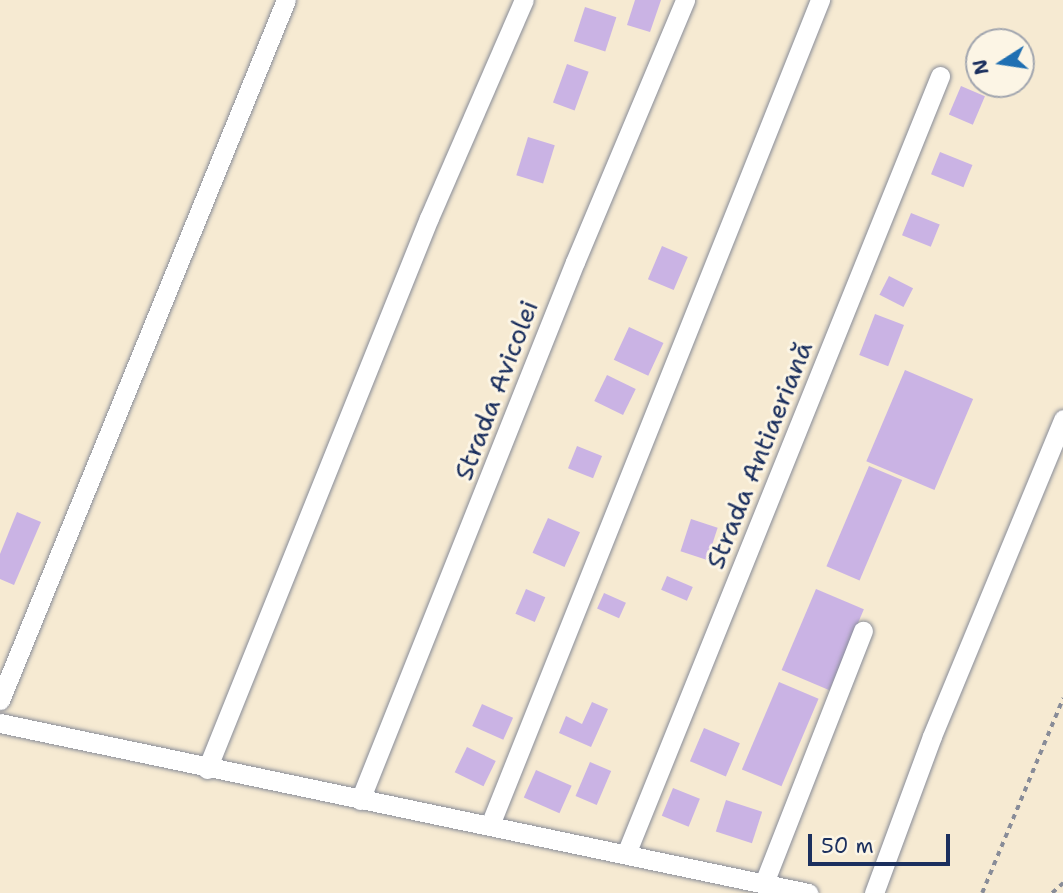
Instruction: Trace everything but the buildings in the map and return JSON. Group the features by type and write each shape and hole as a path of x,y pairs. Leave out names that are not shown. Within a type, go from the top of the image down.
{"street":[{"path":"0,700 286,0"},
{"path":"207,769 429,218 524,0"},
{"name":"Strada Avicolei","path":"360,800 575,262 685,0"},
{"path":"490,825 820,0"},
{"name":"Strada Antiaeriană","path":"626,854 940,76"},
{"path":"874,893 932,736 1063,419"},
{"path":"764,883 863,631"},
{"path":"0,723 207,769 764,883 785,891 808,893"}],"path":[{"path":"982,893 1063,698"},
{"path":"1052,893 1063,883"}]}
